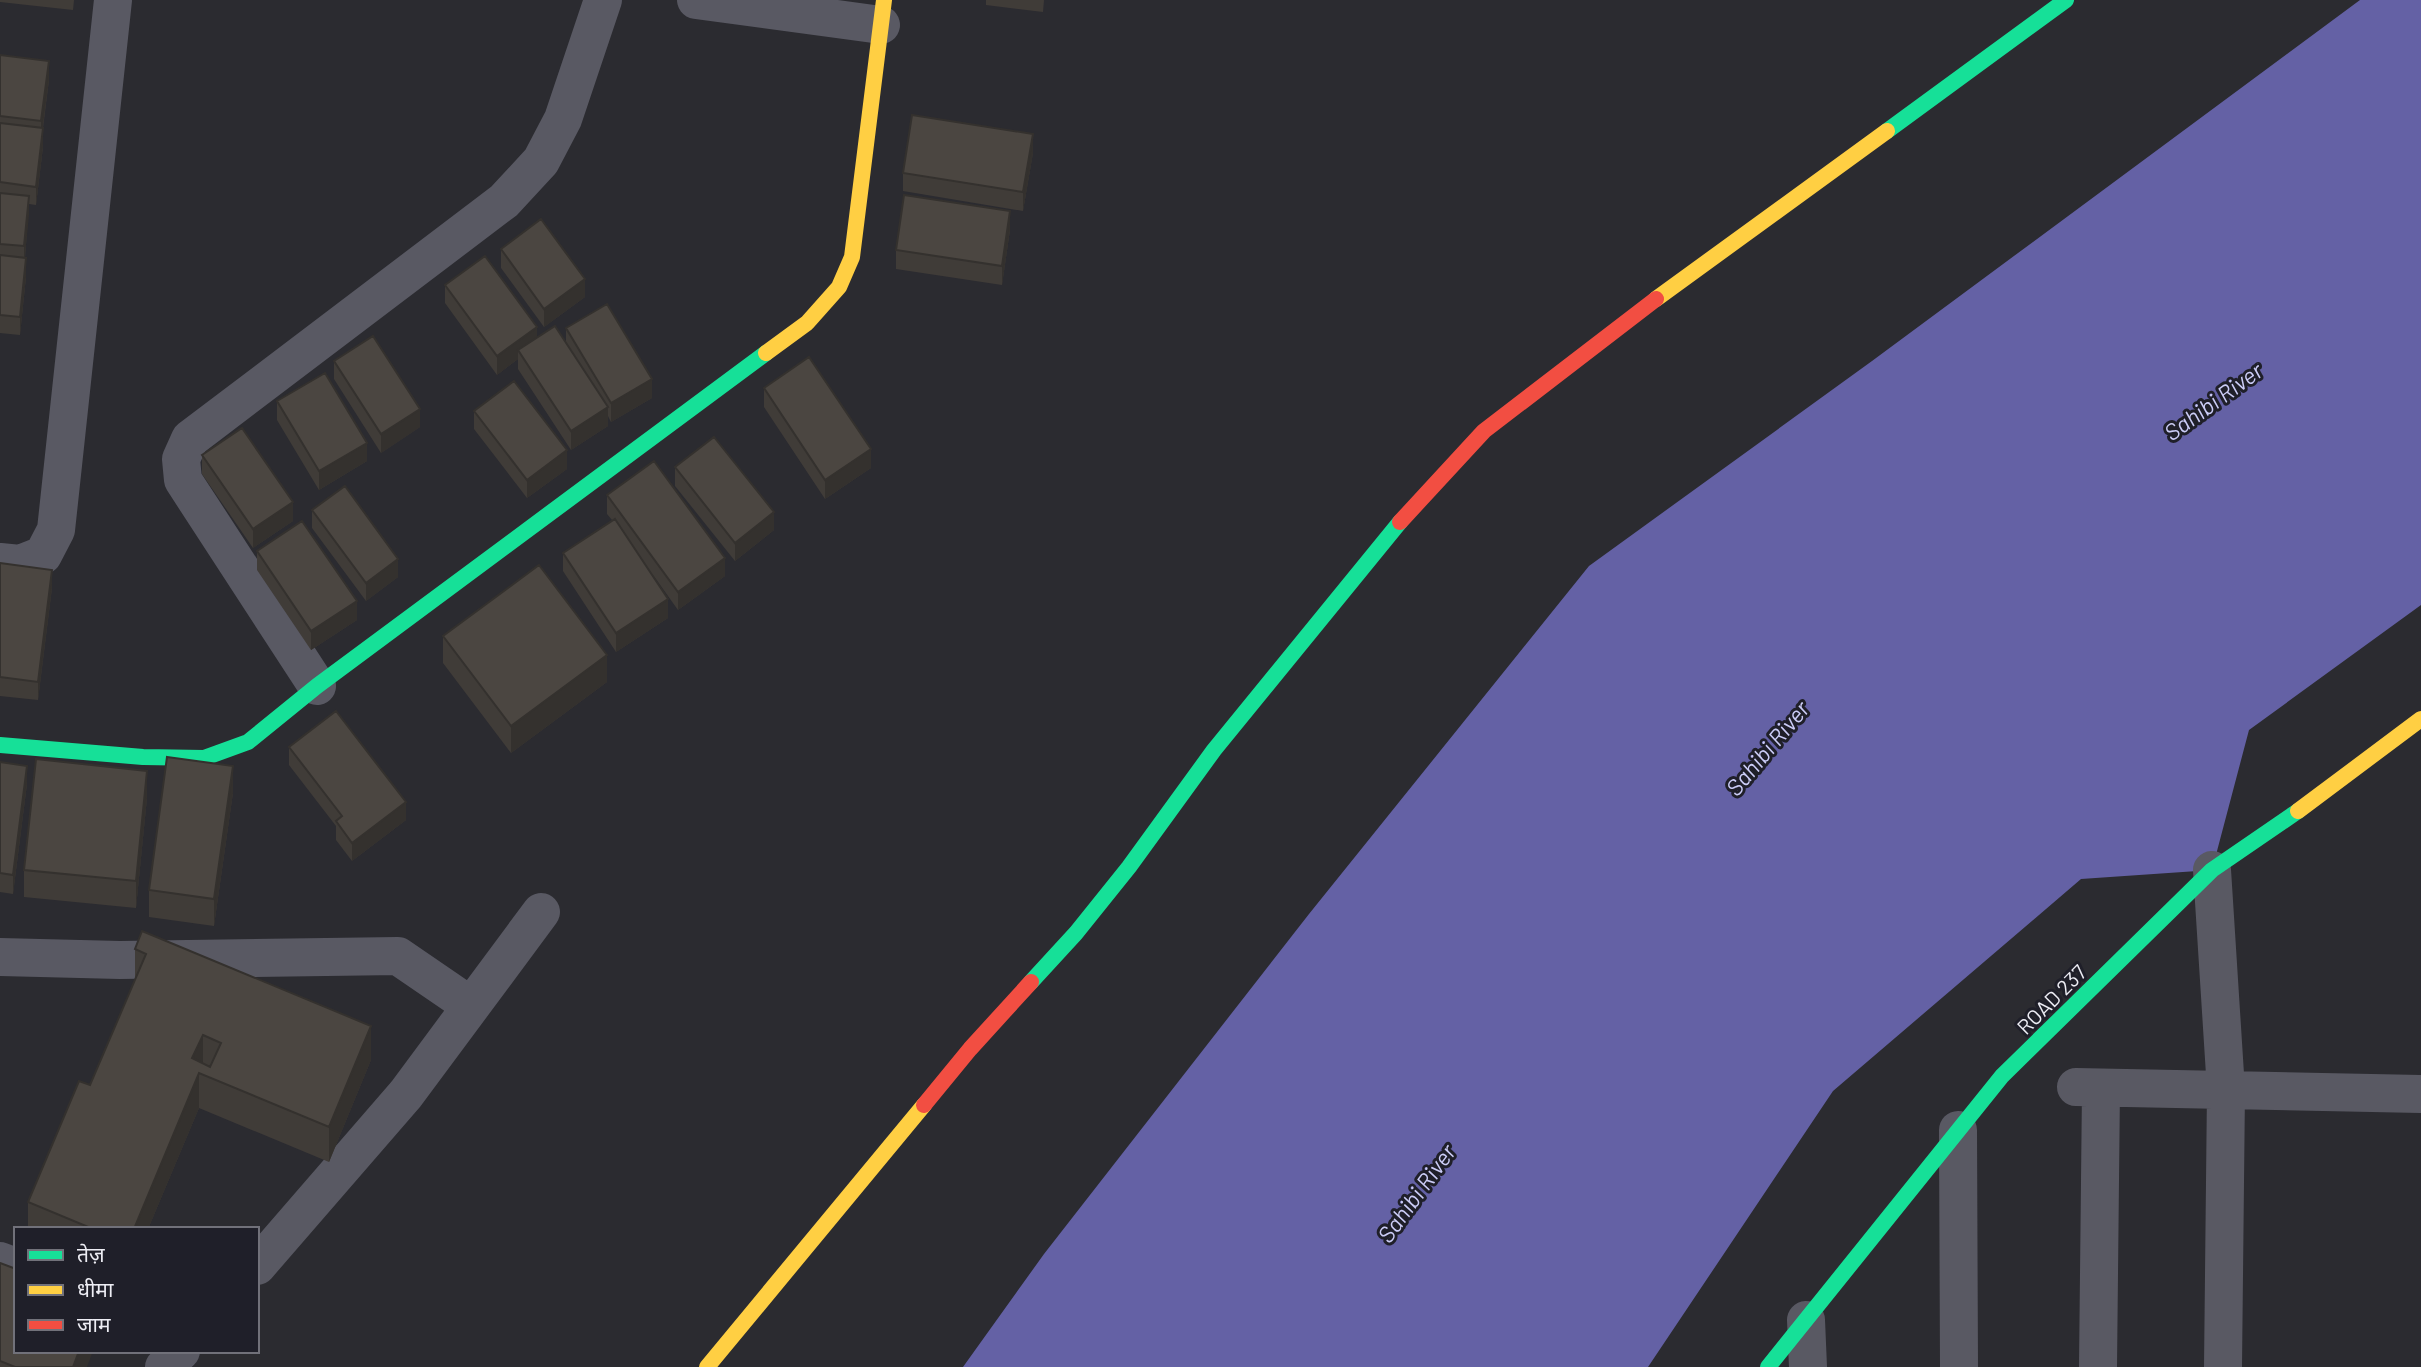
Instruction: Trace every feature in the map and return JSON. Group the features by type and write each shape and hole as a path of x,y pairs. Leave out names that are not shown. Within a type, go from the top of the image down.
{"street":[{"path":"0,562 20,564 43,555 56,530 113,0"},
{"path":"317,686 183,480 181,458 190,439 504,201 541,161 563,119 603,0"},
{"path":"0,745 143,757 204,758 248,742 317,686 807,323 839,287 852,257 883,13 696,0"},
{"path":"707,1367 970,1049 1076,933 1129,867 1214,750 1415,503 1484,431 1607,335 2066,0"},
{"name":"ROAD 237","path":"1768,1367 2002,1076 2211,870 2329,790 2421,719"},
{"path":"2211,870 2226,1090 2223,1367"},
{"path":"259,1264 405,1094 541,912"},
{"path":"0,957 120,960 398,956 471,1006"},
{"path":"2098,1367 2088,1087 2421,1094"},
{"path":"1958,1130 1959,1367"},
{"path":"1806,1320 1808,1367"},
{"path":"164,1367 179,1353"}],"water":[{"name":"Sahibi River","path":"2360,0 2421,0 2421,605 2249,730 2212,870 2081,879 1833,1091 1648,1367 963,1367 1044,1254 1309,914 1589,566 1872,361"}],"building":[{"path":"0,55 49,61 41,121 0,116"},
{"path":"912,115 1033,134 1023,192 903,173"},
{"path":"0,123 43,128 36,187 0,182"},
{"path":"0,193 29,196 24,246 0,244"},
{"path":"904,195 1010,211 1002,266 896,250"},
{"path":"541,219 585,279 544,309 501,249"},
{"path":"0,255 26,258 20,317 0,315"},
{"path":"485,256 537,327 497,356 445,285"},
{"path":"607,304 652,379 611,403 566,328"},
{"path":"555,326 608,407 571,431 518,350"},
{"path":"373,336 420,409 381,434 334,361"},
{"path":"809,357 871,449 825,480 764,388"},
{"path":"325,373 367,443 319,471 277,401"},
{"path":"514,381 567,450 527,480 474,411"},
{"path":"242,428 293,502 253,529 202,455"},
{"path":"714,437 774,512 735,543 675,467"},
{"path":"654,461 725,558 678,592 607,495"},
{"path":"345,486 398,559 366,583 312,510"},
{"path":"615,519 668,599 616,633 563,553"},
{"path":"302,521 357,601 311,631 257,551"},
{"path":"0,563 52,570 38,682 0,677"},
{"path":"539,565 607,655 511,726 443,636"},
{"path":"336,711 406,802 352,843 336,821 342,816 289,747"},
{"path":"167,757 233,766 214,899 149,890"},
{"path":"36,759 147,771 136,881 24,870"},
{"path":"0,762 27,766 13,875 0,873"},
{"path":"142,931 371,1026 329,1127 199,1073 135,1227 88,1227 28,1202 79,1081 90,1085 146,954 135,949","holes":["203,1035 221,1043 210,1067 192,1058"]},
{"path":"0,1263 14,1268 14,1353 78,1353 73,1367 15,1367 0,1361"}],"traffic: fast":[{"path":"1887,131 2066,0"},
{"path":"0,745 143,757 204,758 248,742 317,686 766,353"},
{"path":"1031,982 1076,933 1129,867 1214,750 1400,522"},
{"path":"1768,1367 2002,1076 2212,870 2298,811"}],"traffic: slow":[{"path":"766,353 807,323 839,287 852,257 884,0"},
{"path":"1656,299 1887,131"},
{"path":"2298,811 2421,719"},
{"path":"707,1367 924,1105"}],"traffic: jam":[{"path":"1400,522 1484,431 1656,299"},
{"path":"924,1105 1031,982"}]}
